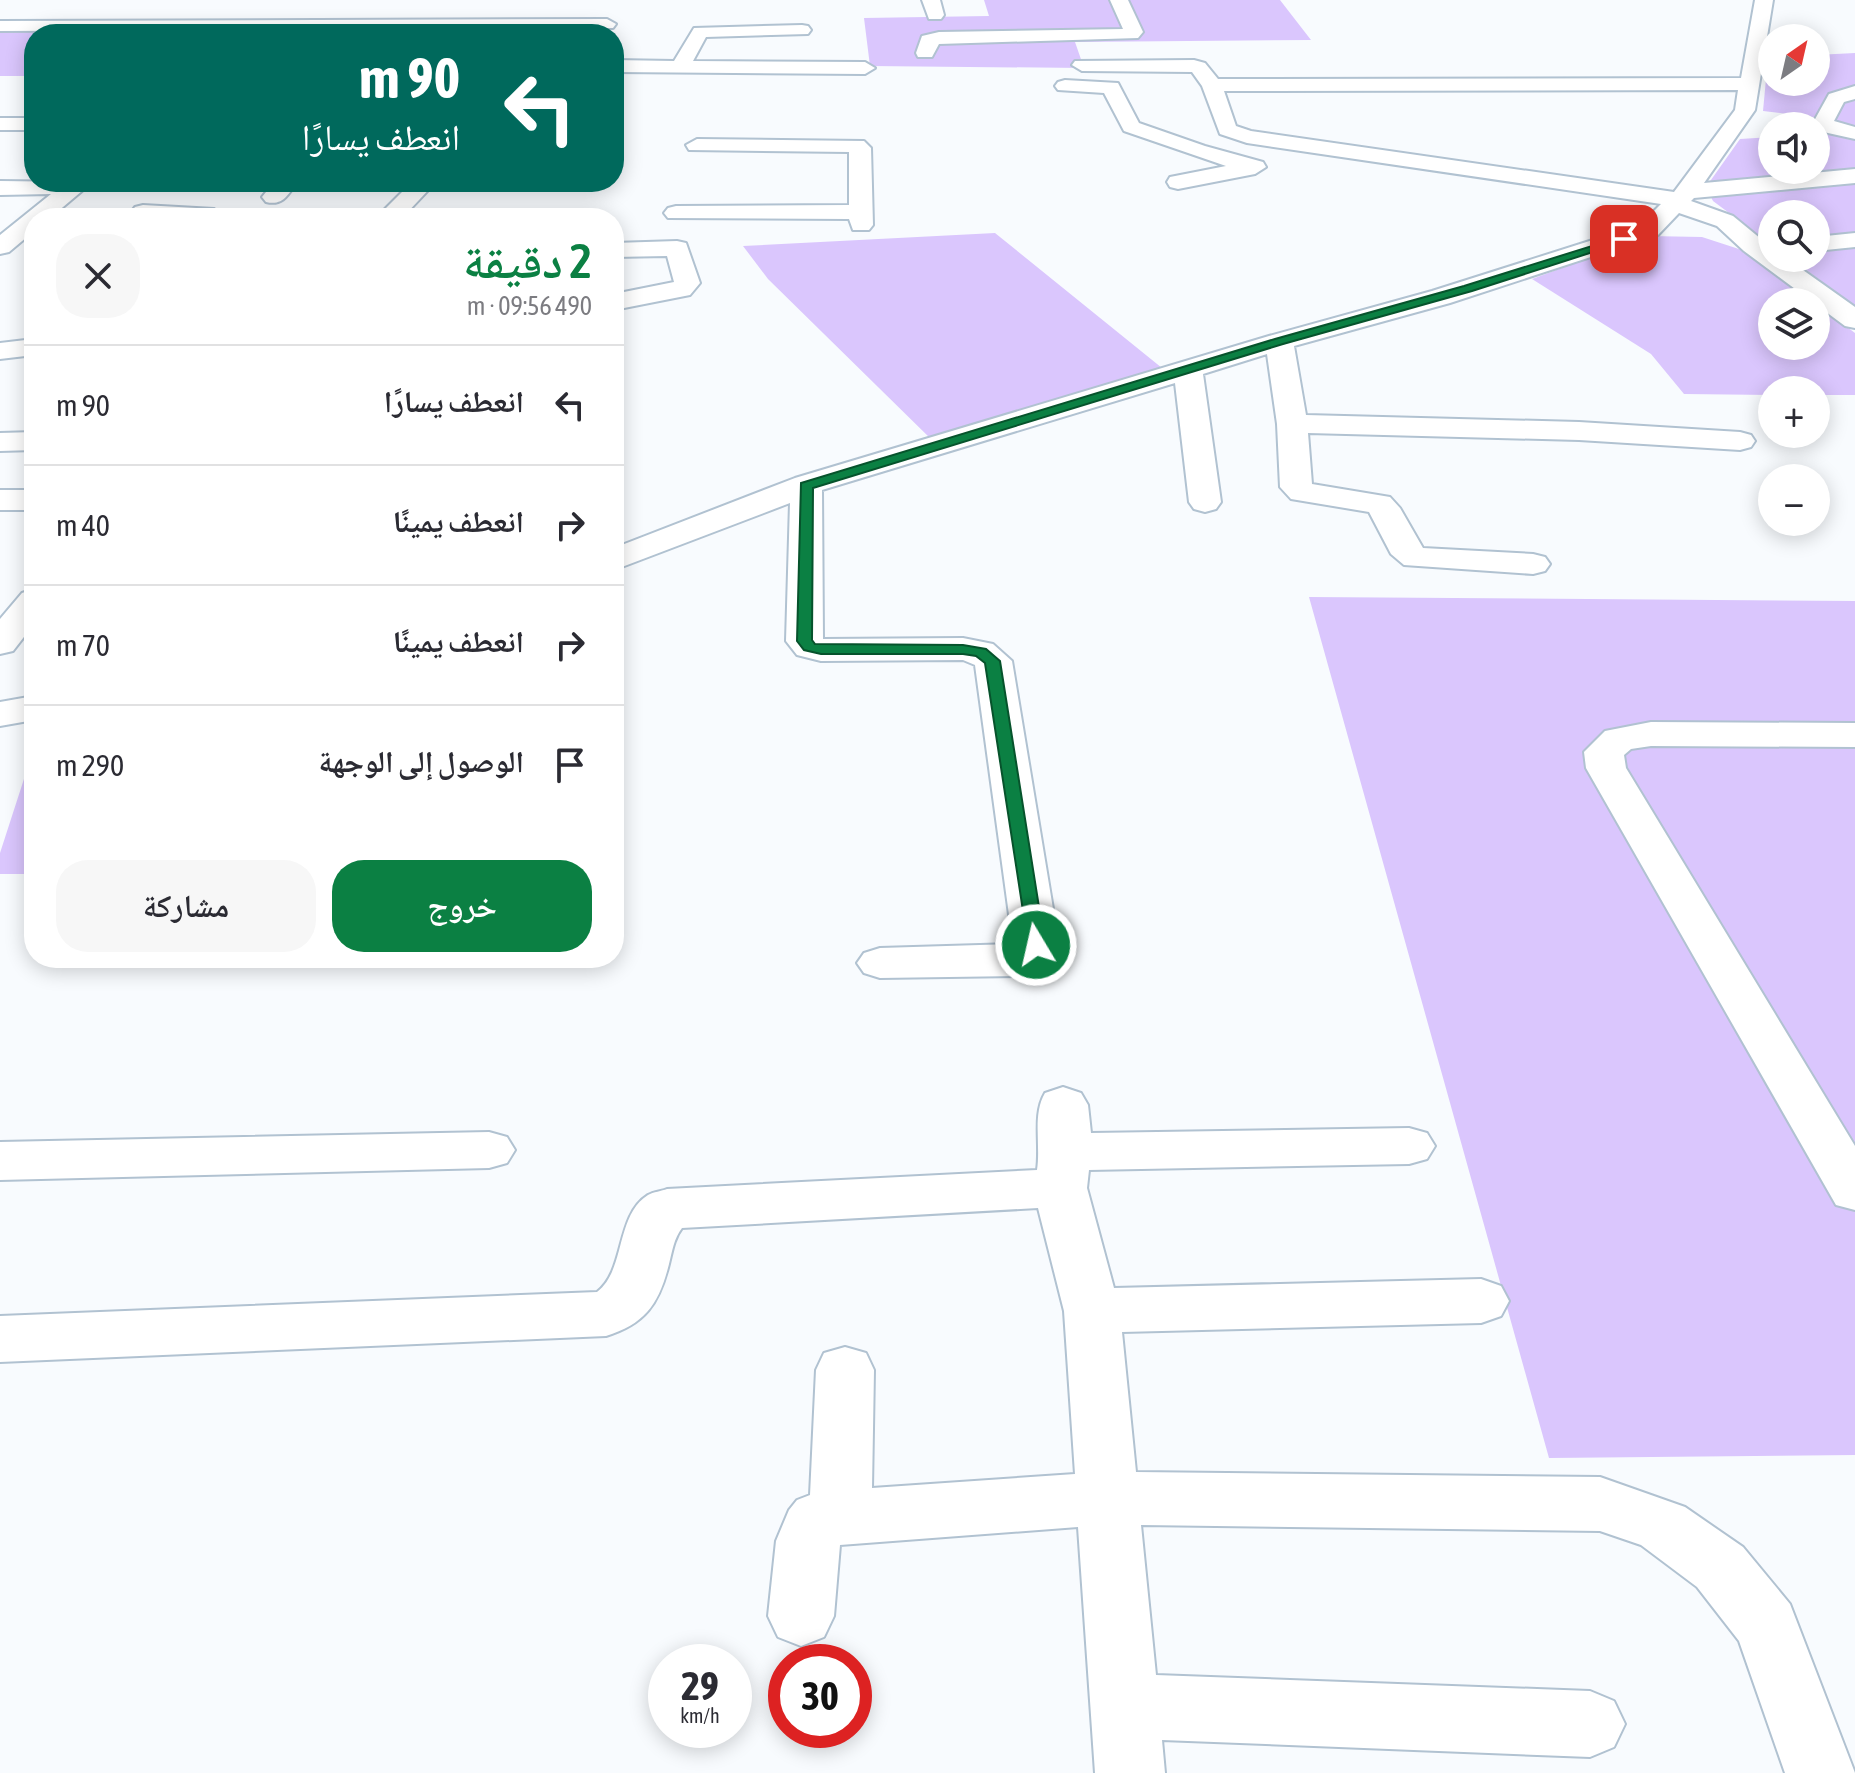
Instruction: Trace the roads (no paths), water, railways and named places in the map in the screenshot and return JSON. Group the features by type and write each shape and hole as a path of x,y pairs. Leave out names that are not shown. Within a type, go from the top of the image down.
{"street":[{"path":"260,24 388,18 464,24 479,0"},
{"path":"925,53 929,40 939,38 1132,34 1134,32 1119,0"},
{"path":"1649,230 1681,198 1741,117 1747,102 1746,66 1764,0"},
{"path":"260,24 275,8"},
{"path":"607,24 621,8"},
{"path":"43,24 62,9"},
{"path":"681,66 700,32 801,25 811,67"},
{"path":"0,26 24,26"},
{"path":"1312,61 1330,84"},
{"path":"1082,65 1198,67 1212,85 1227,130 1259,139 1338,151 1681,198 1855,176"},
{"path":"624,66 865,68"},
{"path":"1212,85 1330,84 1746,66"},
{"path":"1065,86 1111,87 1131,127 1197,151 1255,167"},
{"path":"1855,92 1836,98 1824,121 1826,127 1833,130 1855,133"},
{"path":"0,124 24,124"},
{"path":"624,300 687,286 674,230 676,213 699,135 860,148 861,218 676,213"},
{"path":"1178,182 1338,151"},
{"path":"0,188 24,188"},
{"path":"48,208 69,192"},
{"path":"398,208 415,192"},
{"path":"1681,198 1725,221 1758,246"},
{"path":"0,218 24,218"},
{"path":"624,556 806,485 1279,342 1456,292 1649,230 1684,233 1758,247"},
{"path":"8,254 24,233"},
{"path":"1830,243 1855,240"},
{"path":"624,250 677,248"},
{"path":"1793,272 1855,319"},
{"path":"1279,342 1292,424 1296,487 1302,492 1379,504 1408,554 1416,558 1533,564"},
{"path":"0,351 24,348"},
{"path":"1188,371 1205,502"},
{"path":"1292,424 1563,431 1740,441"},
{"path":"0,442 24,441"},
{"path":"806,485 804,641 810,647 821,650 963,649 980,652 993,661 1036,945 1032,953 1019,961 880,963"},
{"path":"0,500 24,500"},
{"path":"0,643 24,613"},
{"path":"0,714 24,710"},
{"path":"1855,735 1651,734 1619,739 1604,752 1606,768 1855,1191"},
{"path":"0,1339 606,1314 623,1304 631,1291 655,1219 667,1209 1063,1148 1409,1146"},
{"path":"1063,1148 1092,1311 1130,1773"},
{"path":"0,1161 489,1150"},
{"path":"1092,1311 1481,1301"},
{"path":"840,1516 845,1370"},
{"path":"801,1616 811,1529 819,1519 840,1516 1108,1498 1600,1504 1663,1526 1720,1567 1767,1625 1820,1773"},
{"path":"1126,1706 1590,1724"}]}
